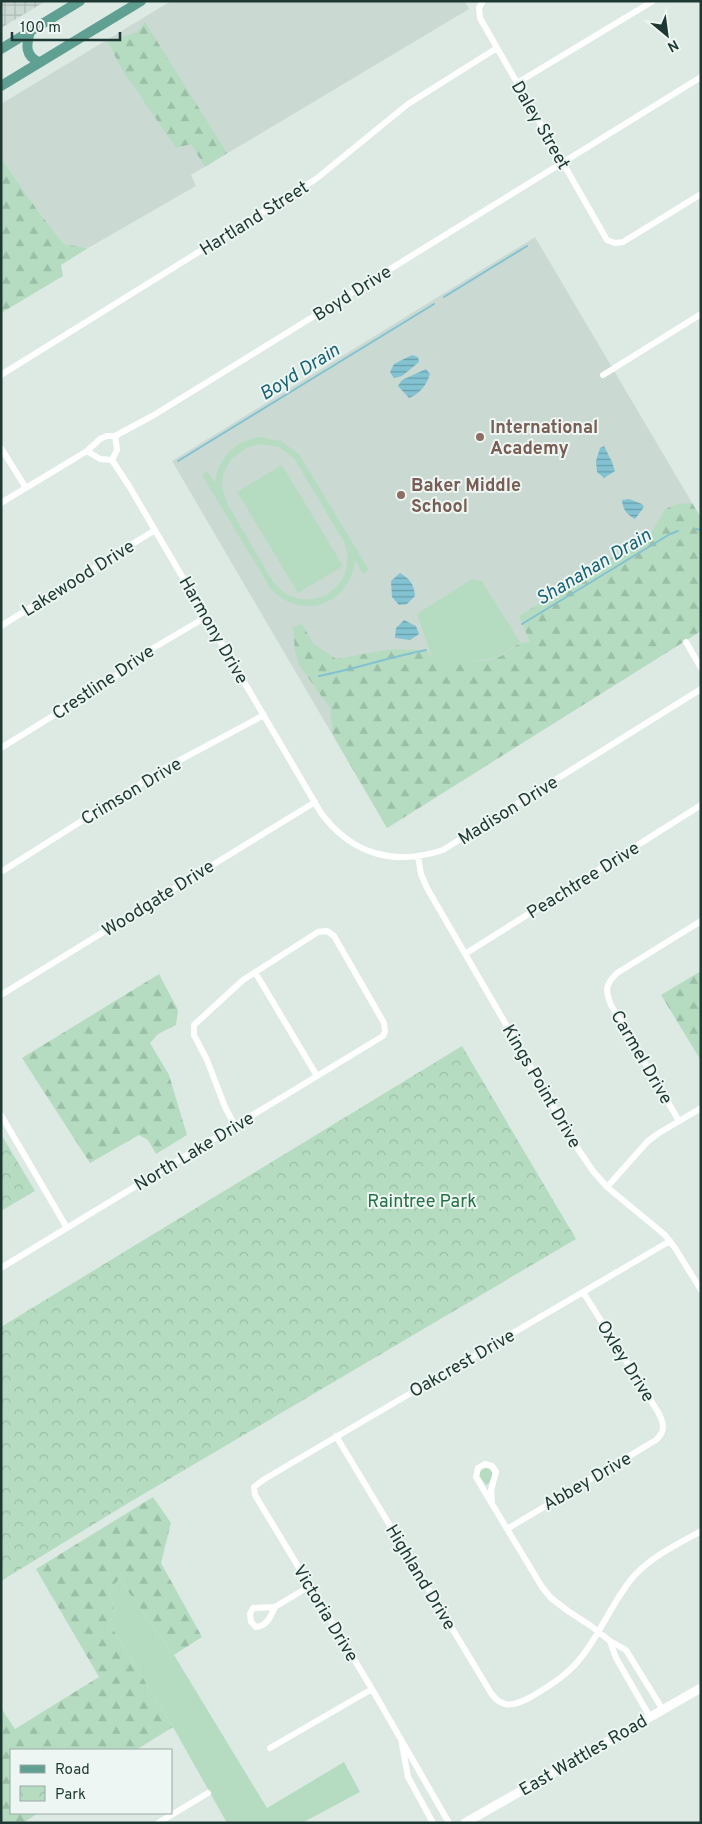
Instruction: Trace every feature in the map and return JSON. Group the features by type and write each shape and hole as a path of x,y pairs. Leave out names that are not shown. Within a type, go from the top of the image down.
{"main road":[{"path":"1,49 80,1"},
{"path":"1,86 141,1"},
{"path":"30,32 27,40 27,50 31,57 40,62"},
{"name":"East Wattles Road","path":"465,1823 701,1688"}],"street":[{"name":"Daley Street","path":"483,1 479,8 480,18 604,237 615,243 630,239 701,194"},
{"path":"517,83 653,1"},
{"name":"Hartland Street","path":"1,375 316,179 408,104 497,48"},
{"name":"Boyd Drive","path":"1,503 87,451 100,439 107,436 115,436 179,399 701,77"},
{"path":"602,375 701,314"},
{"path":"87,451 100,459 112,460 116,450 115,436"},
{"path":"1,448 26,488"},
{"name":"Harmony Drive","path":"112,460 156,530 315,802"},
{"name":"Lakewood Drive","path":"1,626 156,530"},
{"name":"Crestline Drive","path":"1,748 106,683 150,650 206,617"},
{"path":"686,642 701,668"},
{"name":"Madison Drive","path":"315,802 339,834 361,848 384,856 401,858 418,857 443,850 701,689"},
{"name":"Crimson Drive","path":"1,872 168,767 264,715"},
{"name":"Woodgate Drive","path":"1,995 315,802"},
{"name":"Peachtree Drive","path":"465,954 701,805"},
{"name":"Kings Point Drive","path":"418,857 425,884 593,1172 607,1187 652,1223 670,1241 701,1290"},
{"name":"Carmel Drive","path":"680,1120 611,1005 606,993 607,985 617,973 701,921"},
{"name":"North Lake Drive","path":"1,1268 379,1039 385,1032 384,1022 334,936 327,931 318,932 255,972"},
{"path":"235,1126 222,1100 207,1060 194,1035 194,1025 239,983 255,972 317,1076"},
{"path":"607,1187 643,1146 659,1133 701,1108"},
{"path":"1,1115 67,1228"},
{"name":"Oakcrest Drive","path":"254,1487 262,1480 336,1436 670,1241"},
{"name":"Oxley Drive","path":"583,1292 658,1412 664,1423 664,1431"},
{"name":"Abbey Drive","path":"507,1528 650,1444 664,1431"},
{"name":"Highland Drive","path":"336,1436 491,1693 501,1704 514,1705 550,1686 579,1660 598,1631"},
{"path":"492,1504 491,1490 496,1472 492,1466 485,1464 478,1468 476,1477 492,1504 546,1592 564,1608 610,1641 626,1650 663,1710"},
{"name":"Victoria Drive","path":"254,1487 255,1495 372,1689 449,1823"},
{"path":"598,1631 628,1584 641,1569 656,1557 701,1531"},
{"path":"276,1606 310,1586"},
{"path":"610,1641 616,1658 650,1717"},
{"path":"270,1748 372,1689"},
{"name":"Victoria Drive","path":"400,1738 408,1777 433,1823"},
{"path":"158,1823 208,1793"}],"shaded area":[{"path":"1,1 46,1 1,28"},
{"path":"171,1 465,1 469,9 191,175 196,186 88,248 64,244 1,158 1,104"},
{"path":"535,237 701,518 701,631 387,828 172,461"}],"green space":[{"path":"145,22 227,153 205,167 191,144 176,148 121,68 108,42 137,32"},
{"path":"1,158 64,244 88,248 61,265 63,276 1,313"},
{"path":"260,437 281,441 299,454 369,570 363,574 355,560 351,576 344,588 334,598 323,604 310,606 296,605 283,599 271,589 202,475 207,471 215,483 220,466 229,452 242,442","holes":["260,444 279,447 294,458 345,544 347,561 344,576 336,587 325,595 312,599 298,598 284,592 272,580 228,505 222,487 223,474 232,458 248,447"]},
{"path":"282,465 343,566 298,593 237,492"},
{"path":"692,503 701,518 701,631 387,828 333,735 330,708 299,665 295,652 293,627 302,624 313,643 336,659 391,649 426,650 432,657 457,660 483,661 499,657 516,645 530,642 519,616 651,533 664,510 676,504"},
{"path":"472,579 482,581 520,642 499,657 467,662 432,657 417,614"},
{"path":"701,971 701,1059 700,1059 661,995"},
{"path":"159,974 178,1010 176,1025 158,1034 150,1043 169,1075 187,1135 156,1154 148,1140 139,1135 90,1163 22,1058"},
{"name":"Raintree Park","path":"462,1046 576,1239 125,1505 1,1581 1,1327"},
{"path":"1,1134 35,1191 1,1211"},
{"path":"486,1468 493,1474 486,1485 479,1475 481,1470"},
{"path":"153,1497 171,1523 161,1563 202,1637 174,1655 119,1579 109,1591 115,1613 109,1623 173,1727 138,1749 10,1749 10,1814 36,1814 23,1823 1,1823 1,1708 15,1729 99,1677 36,1569"},
{"path":"119,1579 174,1655 267,1808 344,1762 360,1792 302,1823 227,1823 173,1727 109,1623 115,1613 109,1591"}],"water":[{"path":"412,355 418,357 419,362 402,376 394,378 390,372 394,364"},
{"path":"426,369 430,374 425,385 420,391 409,398 398,386 402,380"},
{"path":"604,446 615,471 604,478 597,472 596,461 600,448"},
{"path":"629,499 642,504 644,507 635,519 623,507 622,500"},
{"path":"400,573 411,582 415,596 407,604 399,605 392,597 391,581"},
{"path":"404,620 416,626 419,634 410,640 395,638 396,628"}],"waterway":[{"name":"Boyd Drain","path":"444,297 527,246"},
{"name":"Boyd Drain","path":"178,461 434,304"},
{"name":"Shanahan Drain","path":"696,529 701,530"},
{"name":"Shanahan Drain","path":"522,624 670,534 678,531"},
{"name":"Shanahan Drain","path":"319,676 426,650"}],"place":[{"name":"International Academy","path":"480,437"},
{"name":"Baker Middle School","path":"401,495"}]}
